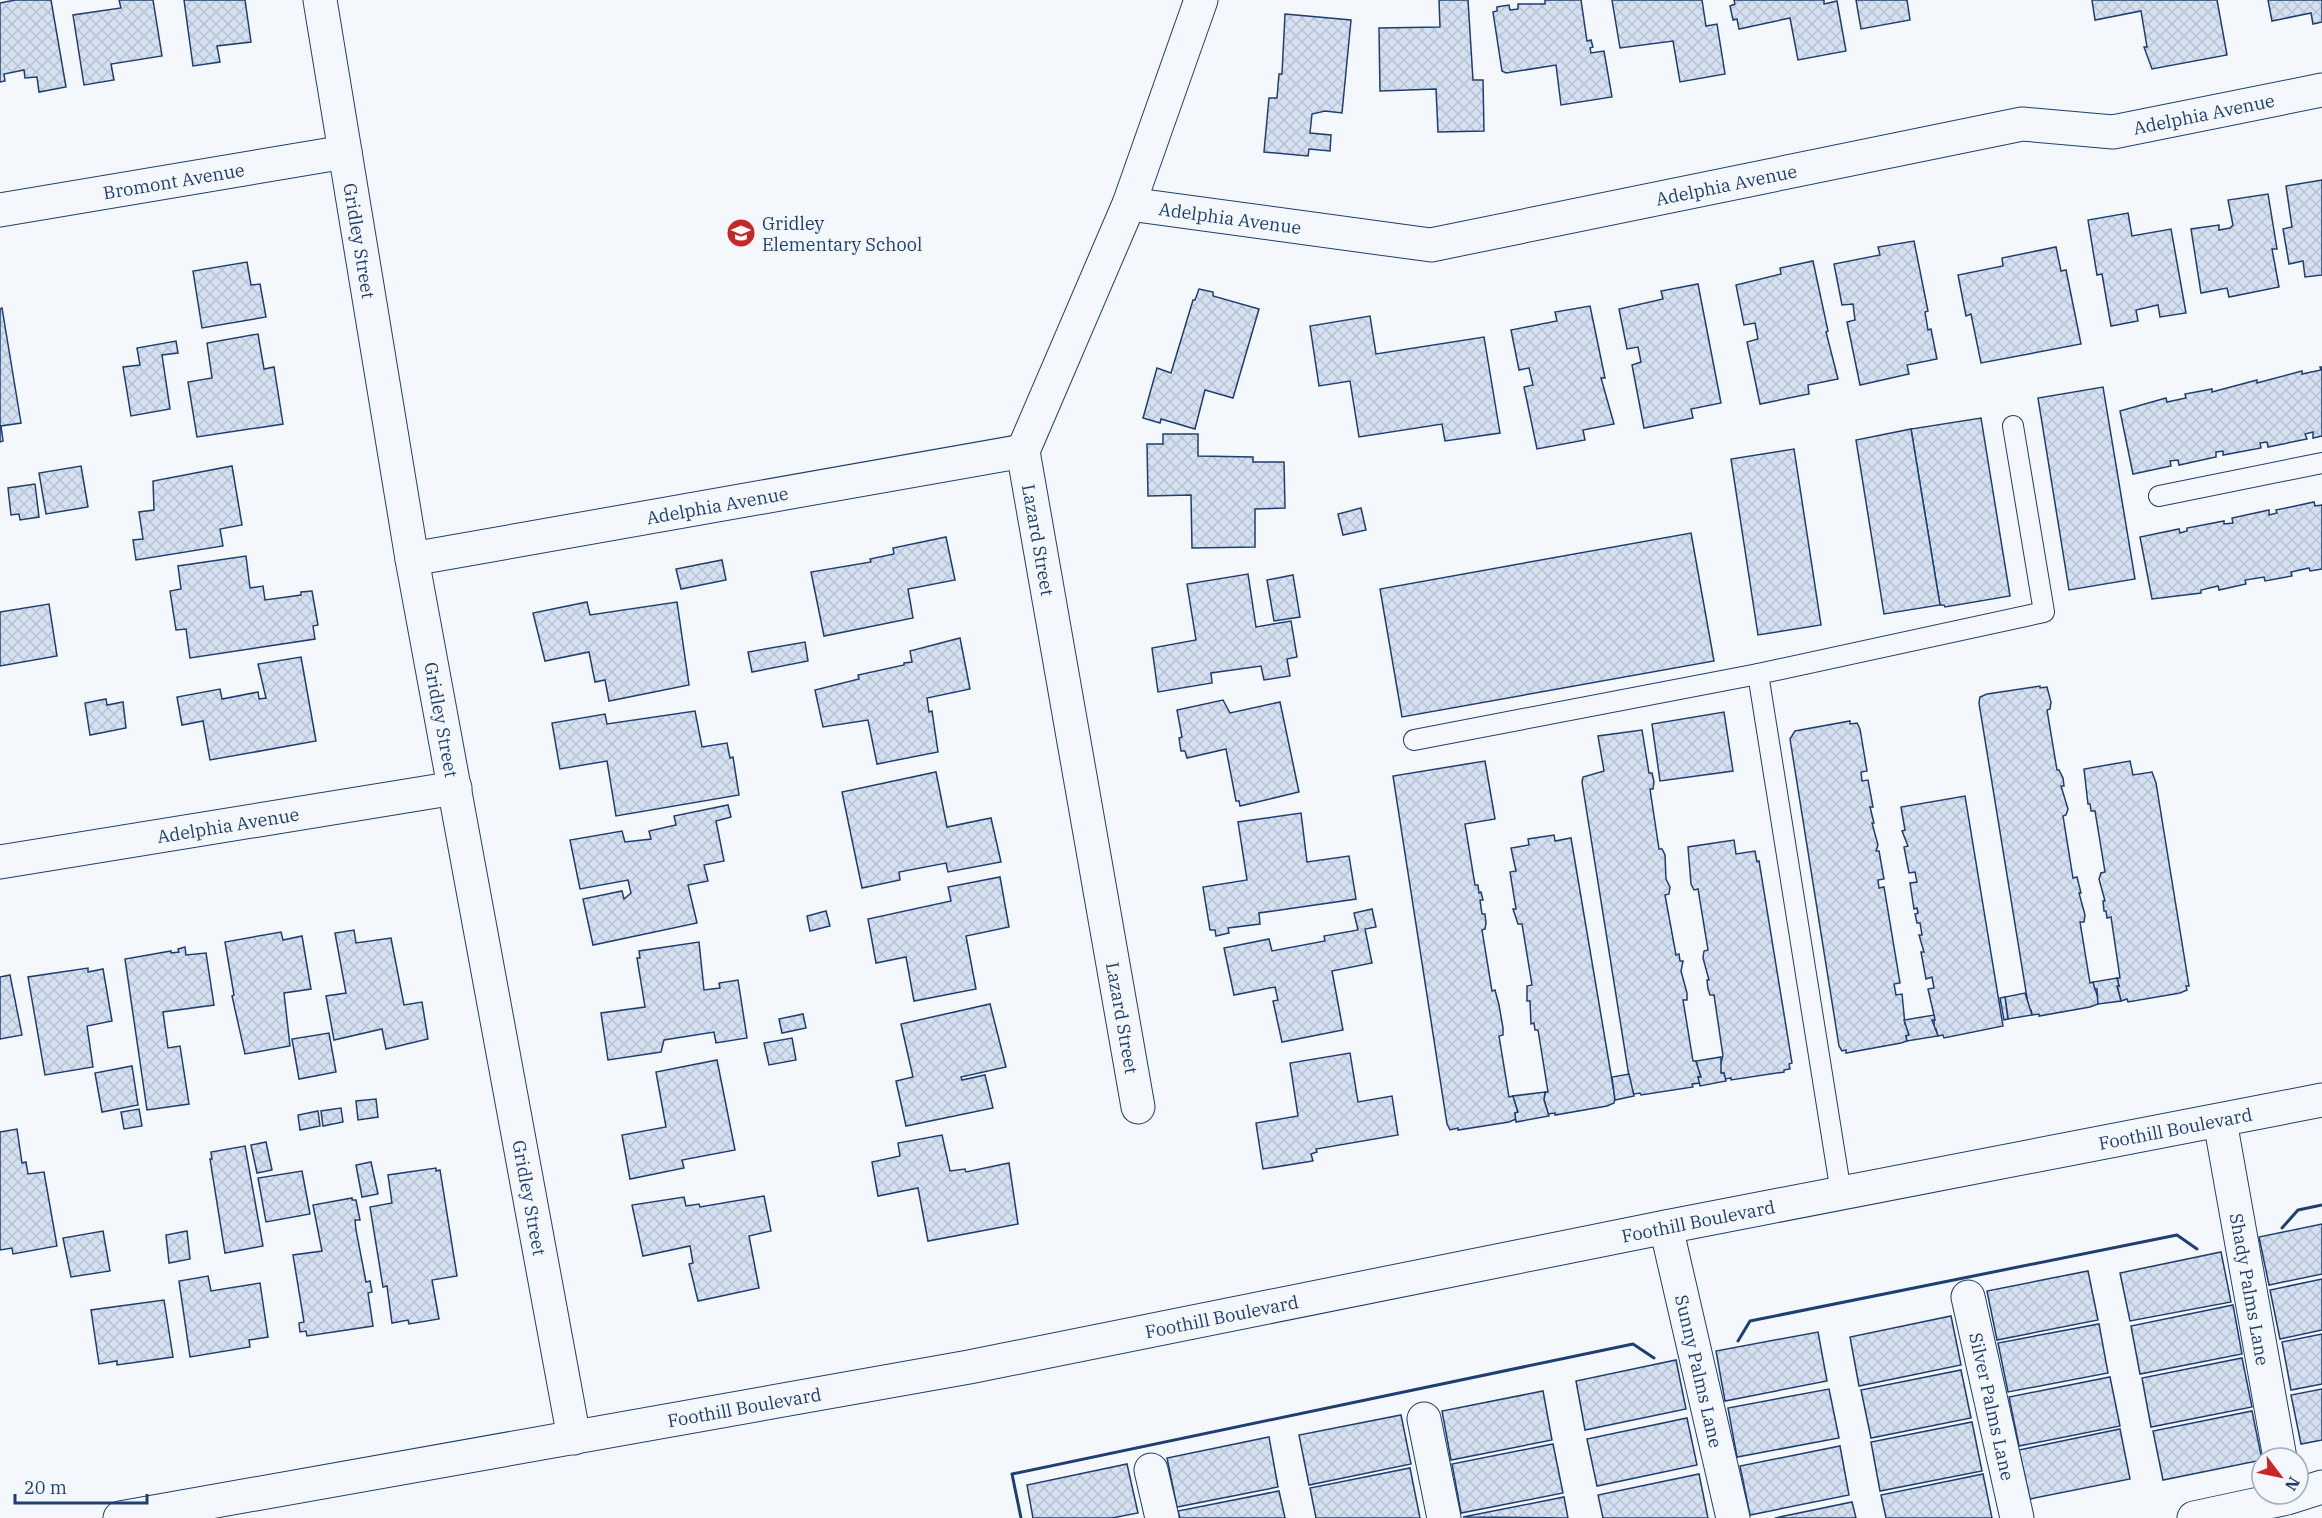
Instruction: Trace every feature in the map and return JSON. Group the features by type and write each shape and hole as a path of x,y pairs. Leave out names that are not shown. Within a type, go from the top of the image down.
{"street":[{"name":"Gridley Street","path":"320,0 412,559 574,1438"},
{"path":"1023,451 1129,204 1201,0"},
{"name":"Adelphia Avenue","path":"1129,204 1431,245 2022,124 2113,132 2322,90"},
{"name":"Bromont Avenue","path":"0,210 345,152"},
{"name":"Adelphia Avenue","path":"412,559 1023,451"},
{"name":"Lazard Street","path":"1023,451 1138,1107"},
{"name":"Adelphia Avenue","path":"0,862 455,788"},
{"name":"Foothill Boulevard","path":"120,1518 969,1367 1666,1227 2322,1100"},
{"name":"Shady Palms Lane","path":"2220,1120 2278,1446"},
{"name":"Sunny Palms Lane","path":"1666,1227 1733,1518"},
{"name":"Silver Palms Lane","path":"1968,1297 2017,1518"},
{"path":"1424,1419 1444,1518"},
{"path":"1151,1470 1162,1518"},
{"path":"2194,1518 2250,1505"}],"lane":[{"path":"1414,740 1758,674 2044,612 2013,426"},
{"path":"2159,496 2322,463"},
{"path":"1758,674 1841,1193"}],"building":[{"path":"15,0 51,0 66,87 39,92 37,77 25,78 24,70 4,74 5,81 0,82 0,3"},
{"path":"119,0 153,0 162,56 111,64 114,80 84,85 73,15 121,8"},
{"path":"184,0 245,0 251,42 217,46 220,62 193,66"},
{"path":"1439,0 1468,0 1473,80 1483,80 1484,131 1438,132 1436,89 1380,91 1379,28 1440,27"},
{"path":"1545,0 1581,0 1587,41 1591,40 1593,47 1590,48 1591,53 1604,51 1612,97 1561,105 1556,65 1506,73 1502,71 1493,12 1497,11 1497,7 1509,5 1510,10 1518,9 1518,4 1545,4"},
{"path":"1612,0 1702,0 1706,26 1717,24 1725,74 1680,82 1673,41 1620,48"},
{"path":"1734,0 1824,0 1824,4 1837,1 1846,51 1798,60 1790,18 1739,29 1737,19 1733,20 1730,6 1735,4"},
{"path":"1856,0 1907,0 1910,20 1861,29"},
{"path":"2092,0 2217,0 2227,55 2152,69 2144,47 2147,47 2141,11 2095,20"},
{"path":"2268,0 2322,0 2322,22 2313,24 2311,13 2272,21"},
{"path":"1285,14 1351,20 1342,113 1325,111 1312,114 1310,133 1331,135 1330,151 1309,149 1308,156 1264,152 1269,98 1277,98 1279,74 1282,74"},
{"path":"2322,180 2322,275 2305,277 2303,261 2289,264 2283,229 2292,227 2286,186"},
{"path":"2268,194 2277,249 2272,249 2279,287 2229,297 2227,288 2201,293 2191,229 2219,225 2219,230 2230,228 2233,225 2228,200"},
{"path":"2128,213 2132,236 2171,229 2186,313 2160,317 2158,305 2136,310 2138,321 2111,326 2102,274 2097,275 2088,220"},
{"path":"1914,241 1928,311 1925,312 1928,330 1931,329 1937,359 1907,365 1909,374 1860,385 1847,322 1855,320 1853,304 1842,305 1834,264 1880,255 1878,247"},
{"path":"2056,247 2061,271 2066,270 2081,344 1981,363 1971,314 1966,316 1958,275 2003,266 2002,258"},
{"path":"1813,261 1828,331 1826,332 1838,379 1808,385 1809,394 1760,404 1747,342 1758,339 1755,323 1744,325 1736,285 1781,274 1780,268"},
{"path":"247,262 251,285 260,284 266,317 202,328 193,271"},
{"path":"1698,284 1721,403 1691,409 1693,418 1644,428 1632,365 1641,362 1638,347 1627,349 1619,309 1663,299 1661,291"},
{"path":"1199,289 1213,292 1213,296 1259,309 1233,398 1205,390 1195,429 1161,419 1160,423 1143,418 1157,368 1171,373 1193,300"},
{"path":"1590,306 1605,378 1601,378 1614,424 1583,430 1585,440 1537,449 1524,387 1533,385 1529,368 1519,370 1511,330 1557,321 1555,312"},
{"path":"2,308 21,423 1,426 3,441 0,442 0,309"},
{"path":"1370,316 1376,354 1484,337 1500,433 1445,441 1442,424 1359,437 1350,381 1319,386 1310,326"},
{"path":"258,334 264,369 274,367 283,424 197,437 188,382 212,378 207,343"},
{"path":"176,341 178,353 162,355 170,409 131,416 123,367 140,365 137,348"},
{"path":"2320,367 2322,367 2322,436 2313,438 2313,432 2305,434 2307,439 2268,447 2267,442 2260,443 2261,448 2223,455 2223,451 2216,452 2216,457 2179,465 2178,460 2170,461 2171,466 2133,474 2120,411 2166,398 2167,402 2186,398 2185,394 2212,389 2212,392 2257,380 2257,383 2302,371 2302,374 2321,370"},
{"path":"2103,387 2135,579 2069,590 2038,398"},
{"path":"1981,418 2010,596 1945,607 1940,605 1911,429"},
{"path":"1911,429 1940,605 1884,614 1856,440"},
{"path":"1163,434 1198,434 1198,456 1253,457 1253,462 1284,462 1285,508 1255,509 1255,547 1192,548 1191,495 1148,496 1147,444 1163,444"},
{"path":"1794,449 1821,625 1758,635 1731,459"},
{"path":"81,466 88,507 46,514 39,473"},
{"path":"232,466 242,525 220,529 223,546 136,560 133,540 143,539 139,512 154,510 153,481"},
{"path":"35,484 39,517 20,520 19,514 11,515 8,488"},
{"path":"2314,502 2315,506 2322,505 2322,569 2310,571 2309,568 2291,572 2292,576 2265,581 2264,577 2245,580 2246,584 2219,590 2218,586 2201,590 2201,593 2152,599 2140,537 2179,529 2180,533 2187,531 2187,528 2224,521 2224,524 2233,523 2232,518 2269,510 2269,515 2277,513 2276,510"},
{"path":"1361,508 1366,530 1343,535 1338,514"},
{"path":"1691,533 1714,661 1402,717 1380,589"},
{"path":"946,537 955,580 908,589 913,618 824,636 811,572 871,562 870,559 894,554 893,548"},
{"path":"246,556 250,588 263,586 265,600 301,595 301,592 312,591 318,625 313,626 315,639 190,658 186,629 176,630 170,591 181,589 178,566"},
{"path":"722,560 726,580 681,589 676,569"},
{"path":"1248,574 1256,627 1291,621 1297,657 1287,659 1290,676 1264,680 1261,666 1211,673 1212,683 1158,692 1152,648 1196,640 1187,584"},
{"path":"1293,575 1300,617 1274,621 1267,580"},
{"path":"587,602 590,615 677,602 689,685 609,701 605,680 595,682 589,652 545,661 533,613"},
{"path":"49,604 57,656 0,666 0,612"},
{"path":"960,638 970,689 927,698 929,712 932,711 938,752 877,764 868,720 823,727 815,690 859,679 858,675 904,665 904,663 912,662 910,651"},
{"path":"805,642 808,661 752,672 748,652"},
{"path":"301,657 316,741 210,760 203,721 182,725 177,697 220,689 222,699 258,692 259,699 266,698 258,664"},
{"path":"2040,686 2040,688 2047,687 2051,702 2050,709 2047,710 2057,770 2063,778 2064,786 2061,786 2068,809 2066,815 2063,816 2073,878 2077,877 2085,915 2084,922 2080,922 2090,983 2093,982 2098,1004 2039,1016 2039,1014 2032,1015 2029,1010 1979,703 1980,697 1987,694"},
{"path":"106,699 107,705 123,702 126,728 90,735 85,703"},
{"path":"1223,700 1230,713 1280,702 1299,792 1240,806 1239,801 1236,801 1226,749 1187,758 1185,751 1181,751 1179,738 1182,737 1177,710"},
{"path":"695,711 702,747 727,743 730,758 733,757 739,795 616,816 607,761 560,769 552,723 605,714 607,724"},
{"path":"1724,712 1733,771 1660,781 1652,724"},
{"path":"1850,721 1850,724 1857,723 1860,729 1867,771 1861,772 1862,781 1868,780 1873,807 1870,807 1874,823 1872,823 1878,845 1876,851 1879,851 1884,879 1878,880 1879,888 1884,887 1900,983 1894,984 1896,995 1902,994 1905,1024 1907,1023 1909,1035 1906,1036 1907,1041 1901,1043 1846,1053 1846,1050 1842,1051 1839,1046 1790,739 1795,731"},
{"path":"1642,730 1649,773 1652,773 1654,782 1653,789 1650,789 1659,849 1662,849 1665,855 1666,879 1670,887 1669,894 1665,895 1676,955 1679,954 1680,961 1683,961 1681,971 1687,1000 1683,1000 1693,1061 1696,1061 1701,1077 1698,1077 1700,1083 1692,1084 1693,1087 1641,1095 1640,1093 1634,1094 1631,1089 1582,782 1583,777 1604,771 1598,736"},
{"path":"1485,761 1495,819 1465,824 1475,885 1478,885 1483,900 1480,900 1486,923 1485,929 1482,930 1492,991 1495,990 1503,1028 1503,1035 1499,1036 1509,1097 1513,1096 1518,1112 1515,1113 1516,1119 1509,1122 1450,1130 1447,1124 1393,776"},
{"path":"2130,761 2133,775 2152,772 2156,783 2189,986 2186,986 2187,990 2180,993 2128,1002 2127,999 2121,1001 2117,986 2119,986 2117,978 2120,978 2111,917 2107,918 2106,911 2104,911 2103,901 2105,901 2099,879 2101,873 2105,872 2095,811 2091,811 2090,804 2088,804 2084,769"},
{"path":"936,772 947,827 991,818 1001,862 948,872 946,863 899,872 900,880 862,888 842,792"},
{"path":"1965,796 2003,1026 1944,1038 1943,1035 1938,1036 1936,1029 1934,1030 1934,1015 1928,989 1934,988 1932,977 1926,979 1921,952 1924,952 1919,935 1922,935 1920,923 1917,923 1915,914 1918,913 1917,908 1914,909 1910,883 1917,882 1915,872 1909,873 1904,847 1908,846 1902,831 1905,830 1901,807"},
{"path":"728,805 731,817 716,821 724,861 704,865 708,881 688,885 697,923 593,945 583,899 622,891 624,899 631,893 628,880 580,889 570,840 622,831 625,842 651,839 649,831 676,825 674,816"},
{"path":"1301,813 1307,862 1349,856 1356,899 1259,913 1260,924 1228,928 1229,933 1216,936 1215,930 1210,930 1203,887 1247,880 1238,822"},
{"path":"1554,835 1555,841 1571,838 1615,1098 1614,1103 1607,1106 1555,1115 1555,1113 1548,1114 1544,1100 1545,1092 1548,1092 1538,1030 1535,1030 1534,1023 1531,1024 1530,1001 1527,1001 1527,986 1532,985 1522,924 1518,924 1513,909 1516,909 1510,872 1516,871 1511,848 1529,845 1528,839"},
{"path":"1734,840 1736,854 1755,851 1757,862 1759,861 1792,1063 1789,1064 1790,1069 1784,1072 1731,1080 1731,1078 1725,1079 1724,1073 1721,1073 1720,1065 1723,1056 1714,995 1710,995 1708,989 1707,980 1709,980 1703,958 1704,951 1708,950 1698,889 1694,890 1691,884 1688,847"},
{"path":"1000,877 1009,927 966,936 976,989 914,1001 906,957 876,963 868,919 951,901 948,887"},
{"path":"1372,909 1376,927 1365,929 1372,963 1332,971 1343,1030 1282,1042 1273,1001 1278,1000 1275,987 1234,995 1224,948 1269,939 1272,951 1325,941 1324,936 1358,930 1354,913"},
{"path":"826,911 830,926 810,931 807,916"},
{"path":"354,930 356,943 391,938 404,1005 422,1002 428,1039 386,1049 382,1029 334,1040 326,996 346,993 335,933"},
{"path":"281,932 283,940 302,936 311,989 284,993 290,1046 245,1054 232,996 234,995 225,942"},
{"path":"699,942 704,990 720,988 719,983 738,980 747,1038 716,1043 714,1032 664,1040 661,1052 608,1060 601,1013 645,1007 637,958 640,958 639,951"},
{"path":"185,947 186,955 206,953 214,1005 163,1012 168,1048 180,1046 189,1104 147,1110 125,959 171,951 171,953 179,952 178,949"},
{"path":"88,968 88,972 103,969 112,1021 87,1026 93,1067 45,1075 28,977"},
{"path":"10,975 22,1035 0,1039 0,977"},
{"path":"2117,978 2121,1001 2098,1004 2097,989 2093,982"},
{"path":"2025,993 2032,1015 2008,1019 2005,997"},
{"path":"2005,997 2008,1019 2004,1020 2000,998"},
{"path":"990,1004 1006,1067 961,1077 962,1080 985,1075 993,1108 906,1126 896,1081 913,1077 901,1024"},
{"path":"803,1014 806,1028 782,1033 779,1019"},
{"path":"1934,1015 1935,1020 1932,1020 1938,1036 1907,1041 1906,1036 1909,1035 1904,1020"},
{"path":"329,1033 336,1072 299,1079 292,1039"},
{"path":"792,1038 796,1060 769,1065 764,1043"},
{"path":"1350,1053 1358,1102 1392,1096 1398,1135 1316,1149 1317,1152 1311,1154 1313,1161 1263,1169 1256,1123 1298,1116 1290,1063"},
{"path":"1721,1057 1721,1073 1724,1073 1726,1081 1700,1086 1698,1077 1701,1077 1696,1061"},
{"path":"717,1060 735,1150 682,1160 684,1168 630,1179 622,1135 666,1127 656,1072"},
{"path":"132,1066 138,1105 102,1112 95,1073"},
{"path":"1629,1074 1634,1096 1615,1100 1612,1077"},
{"path":"1545,1092 1544,1100 1549,1116 1516,1122 1515,1113 1518,1112 1513,1096"},
{"path":"376,1099 378,1117 358,1120 356,1101"},
{"path":"341,1108 343,1122 323,1126 321,1111"},
{"path":"139,1109 142,1126 124,1129 121,1112"},
{"path":"318,1111 320,1126 300,1130 298,1115"},
{"path":"17,1129 22,1163 26,1162 28,1174 44,1172 57,1246 13,1254 12,1248 0,1250 0,1132"},
{"path":"942,1135 950,1171 965,1169 966,1172 1009,1163 1018,1224 928,1241 918,1188 878,1196 872,1162 900,1156 898,1143"},
{"path":"266,1142 272,1170 257,1173 251,1145"},
{"path":"245,1146 263,1246 225,1253 210,1159 212,1159 211,1152"},
{"path":"371,1162 378,1194 362,1197 356,1165"},
{"path":"436,1168 436,1171 440,1170 457,1276 432,1280 439,1319 409,1324 408,1320 392,1323 387,1286 383,1287 370,1207 392,1203 388,1175"},
{"path":"302,1171 310,1214 266,1222 258,1178"},
{"path":"764,1196 771,1231 749,1236 759,1288 698,1301 689,1264 693,1263 690,1246 643,1256 632,1205 684,1197 686,1206 699,1204 700,1207"},
{"path":"352,1198 356,1200 360,1220 355,1220 366,1282 370,1281 372,1292 368,1293 373,1326 307,1336 306,1331 300,1332 299,1323 304,1322 293,1255 322,1251 313,1205"},
{"path":"2322,1224 2322,1274 2269,1285 2259,1237"},
{"path":"103,1231 110,1271 71,1277 63,1238"},
{"path":"187,1231 190,1259 169,1263 166,1235"},
{"path":"2221,1252 2231,1302 2130,1321 2120,1273"},
{"path":"2088,1271 2098,1320 1997,1340 1987,1291"},
{"path":"208,1276 211,1291 260,1283 268,1337 249,1340 250,1347 190,1357 179,1281"},
{"path":"2322,1279 2322,1330 2280,1339 2270,1290"},
{"path":"164,1300 173,1357 117,1365 117,1361 99,1364 91,1310"},
{"path":"2233,1305 2242,1354 2140,1374 2131,1326"},
{"path":"1951,1316 1961,1365 1859,1386 1850,1337"},
{"path":"2099,1324 2108,1373 2008,1392 1998,1343"},
{"path":"1818,1332 1827,1381 1725,1401 1716,1351"},
{"path":"2322,1334 2322,1384 2291,1390 2282,1342"},
{"path":"2242,1358 2252,1407 2151,1427 2142,1378"},
{"path":"1676,1360 1686,1409 1585,1430 1576,1381"},
{"path":"1961,1370 1971,1418 1871,1438 1861,1390"},
{"path":"2110,1377 2120,1426 2019,1446 2009,1397"},
{"path":"1829,1389 1839,1438 1737,1457 1728,1408"},
{"path":"2322,1389 2322,1440 2301,1444 2291,1395"},
{"path":"1543,1391 1552,1440 1451,1460 1442,1411"},
{"path":"2252,1411 2259,1446 2250,1446 2250,1462 2163,1480 2153,1431"},
{"path":"1401,1415 1411,1464 1309,1485 1299,1435"},
{"path":"1687,1418 1697,1465 1597,1486 1587,1439"},
{"path":"1972,1422 1982,1471 1880,1491 1871,1442"},
{"path":"2120,1429 2130,1479 2030,1499 2019,1450"},
{"path":"1269,1437 1278,1487 1177,1507 1167,1458"},
{"path":"1553,1444 1563,1493 1461,1513 1452,1464"},
{"path":"1840,1446 1849,1495 1750,1515 1740,1466"},
{"path":"1127,1464 1138,1513 1112,1518 1033,1518 1027,1485"},
{"path":"1410,1468 1420,1518 1316,1518 1310,1488"},
{"path":"1699,1474 1708,1518 1603,1518 1598,1495"},
{"path":"1983,1474 1992,1518 1886,1518 1881,1495"},
{"path":"1279,1491 1285,1518 1180,1518 1178,1511"},
{"path":"1564,1497 1568,1518 1463,1517"},
{"path":"1852,1502 1856,1518 1775,1518"}],"wall":[{"path":"2282,1228 2298,1210 2322,1205"},
{"path":"1738,1341 1750,1321 2177,1235 2197,1249"},
{"path":"1021,1518 1012,1474 1633,1344 1654,1358"}],"place":[{"name":"Gridley Elementary School","path":"741,233"}]}
